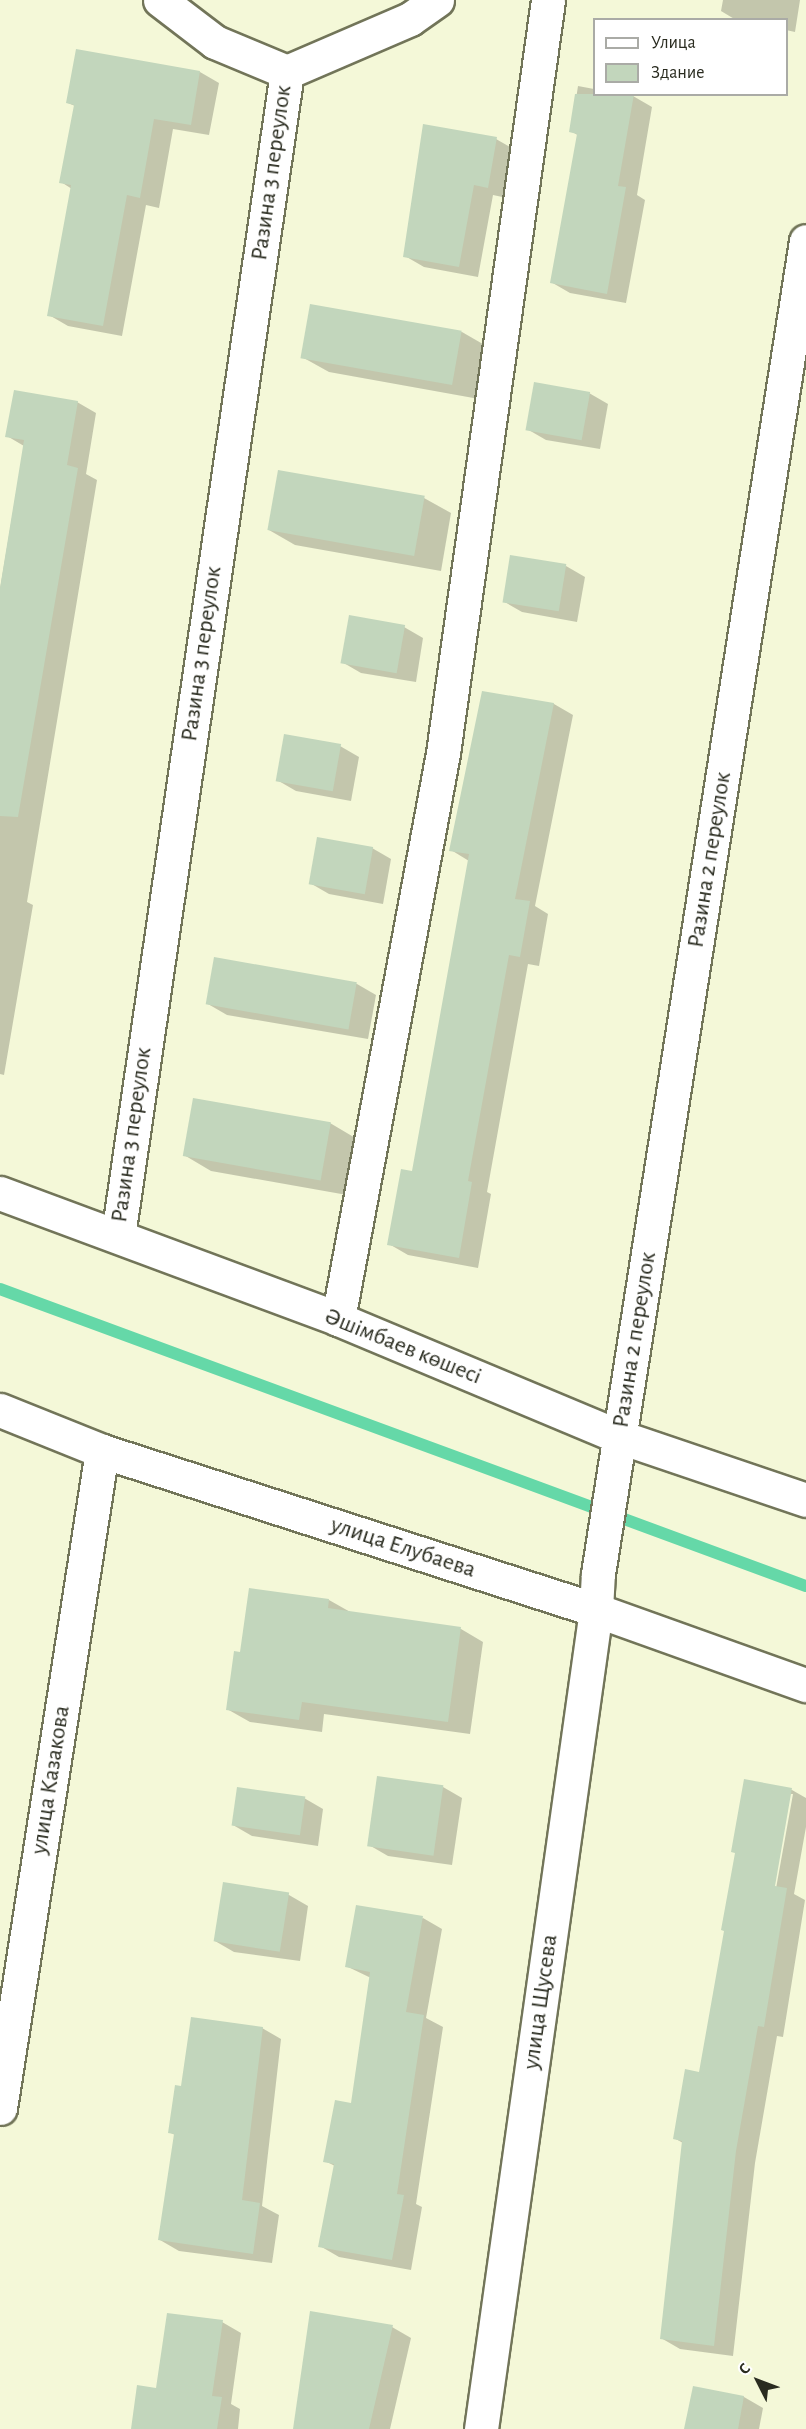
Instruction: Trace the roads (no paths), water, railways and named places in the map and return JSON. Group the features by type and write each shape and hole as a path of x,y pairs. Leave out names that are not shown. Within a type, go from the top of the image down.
{"street":[{"path":"160,0 215,42 287,72 410,19 437,0"},
{"path":"338,1319 443,753 548,0"},
{"name":"Разина 3 переулок","path":"118,1236 287,72"},
{"name":"Разина 2 переулок","path":"598,1574 806,241"},
{"name":"Әшімбаев көшесі","path":"0,1192 338,1319 620,1437 806,1500"},
{"name":"улица Елубаева","path":"0,1410 102,1451 596,1610 806,1685"},
{"name":"улица Казакова","path":"0,2108 102,1451"},
{"name":"улица Щусева","path":"481,2429 596,1610 598,1574"}],"waterway":[{"path":"0,1289 806,1586"}]}
